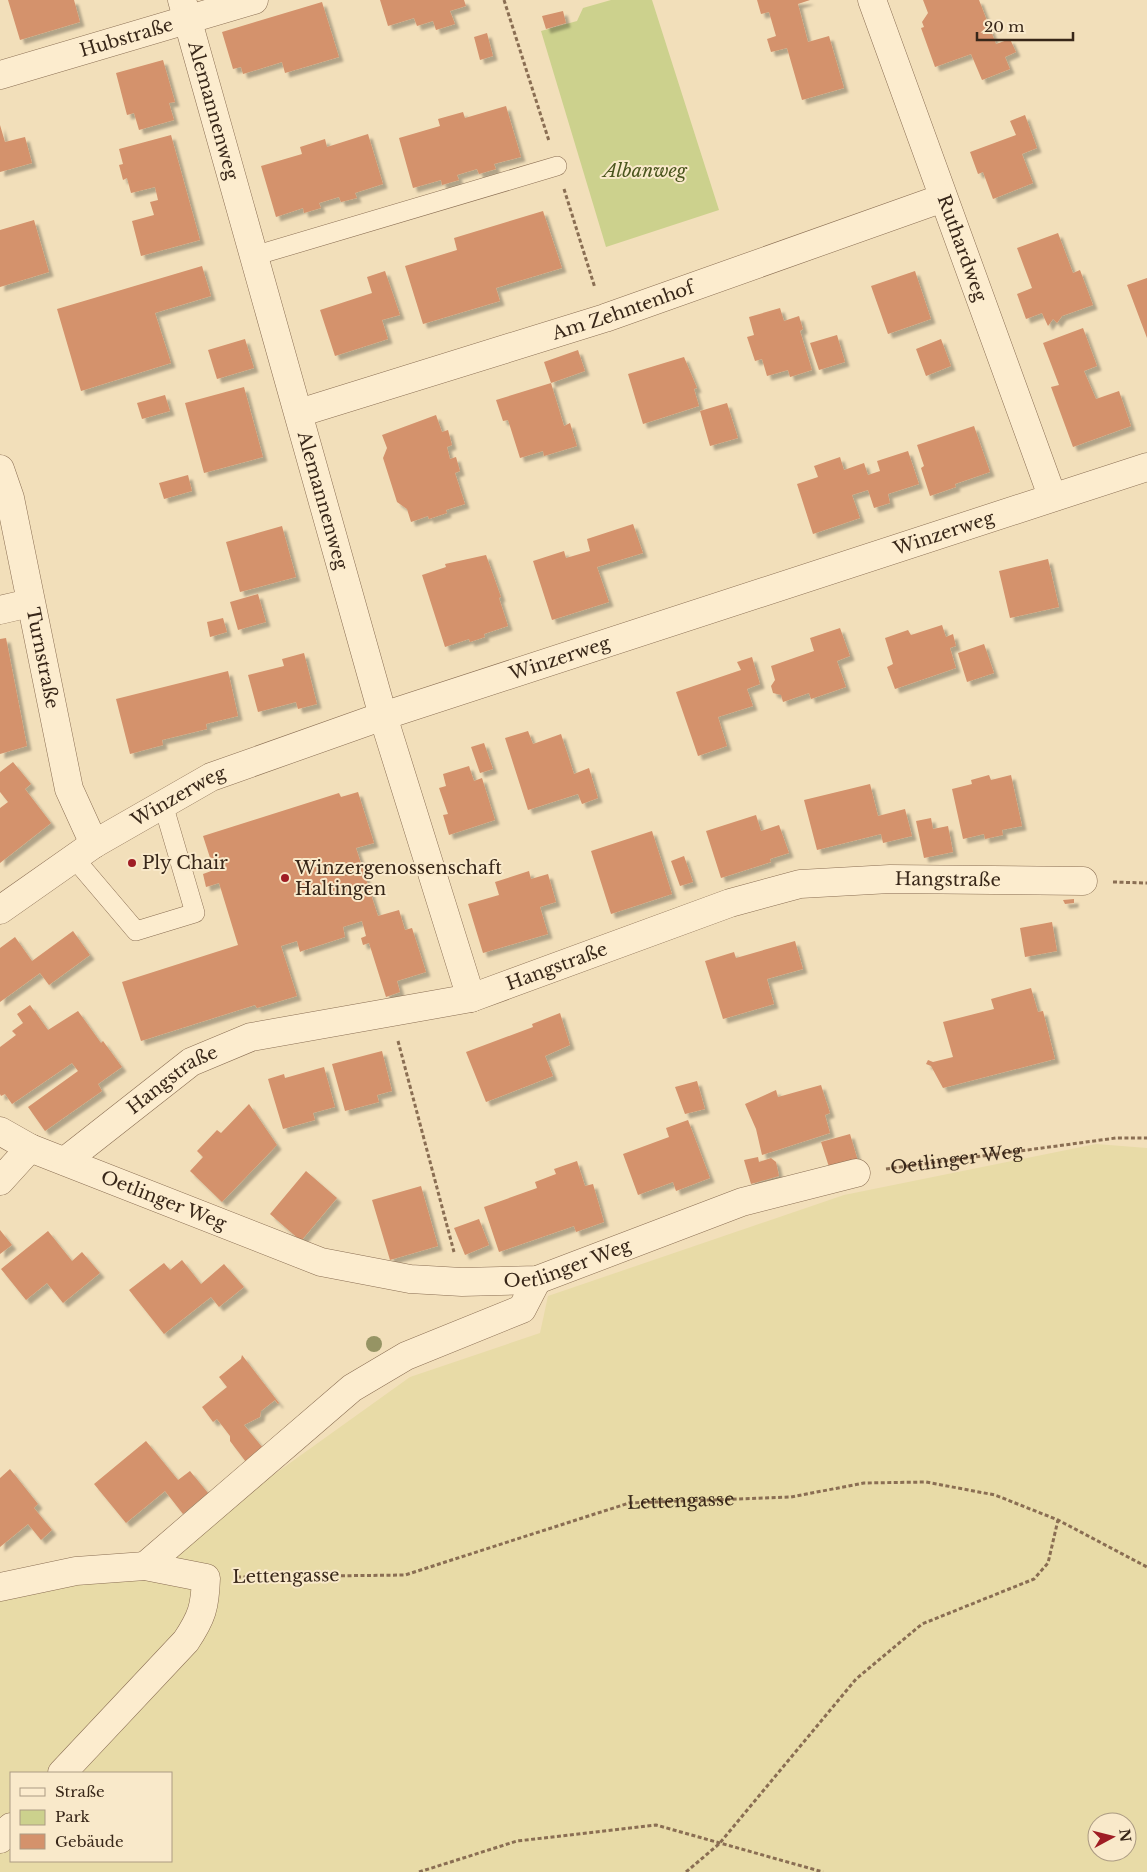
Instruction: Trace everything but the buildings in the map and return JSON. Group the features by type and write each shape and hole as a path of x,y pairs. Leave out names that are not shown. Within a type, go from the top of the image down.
{"street":[{"name":"Hubstraße","path":"0,75 185,10 254,0"},
{"name":"Ruthardweg","path":"872,0 1052,496"},
{"name":"Alemannenweg","path":"185,10 383,716 471,998"},
{"name":"Am Zehntenhof","path":"299,413 605,318 943,198"},
{"name":"Winzerweg","path":"0,910 84,851 211,777 383,716 1052,496 1147,467"},
{"name":"Turnstraße","path":"0,469 10,498 30,603 84,851"},
{"path":"0,610 30,603"},
{"name":"Hangstraße","path":"65,1161 191,1062 251,1037 471,998 730,903 800,884 890,879 1083,881"},
{"name":"Oetlinger Weg","path":"0,1131 30,1148 321,1262 410,1279 462,1282 537,1280 742,1202 856,1173"},
{"path":"0,1181 30,1148"},
{"path":"145,1566 352,1388 406,1356 522,1309 537,1280"},
{"path":"0,1587 76,1571 145,1566 206,1578 205,1599 200,1621 186,1641 63,1772"},
{"path":"0,1839 10,1828"}],"lane":[{"path":"254,256 557,166"},
{"path":"84,851 136,931 195,913 162,804"}],"path":[{"path":"390,1012 462,1282"},
{"name":"Oetlinger Weg","path":"856,1173 1116,1138 1147,1138"},
{"name":"Lettengasse","path":"206,1578 405,1575 629,1503 791,1497 864,1483 926,1482 996,1495 1058,1520 1147,1567"},
{"path":"686,1872 719,1844 856,1679 922,1624 1034,1579 1048,1563 1058,1520"},
{"path":"419,1872 517,1841 612,1829 656,1826 823,1872"}],"shaded area":[{"path":"1096,1144 1147,1148 1147,1872 0,1872 0,1598 149,1564 410,1377 540,1333 548,1296 844,1195"}],"green space":[{"name":"Albanweg","path":"611,0 652,0 719,210 606,247 541,31 577,21 583,8"}],"place":[{"name":"Ply Chair","path":"132,863"},
{"name":"Winzergenossenschaft Haltingen","path":"285,878"}]}
